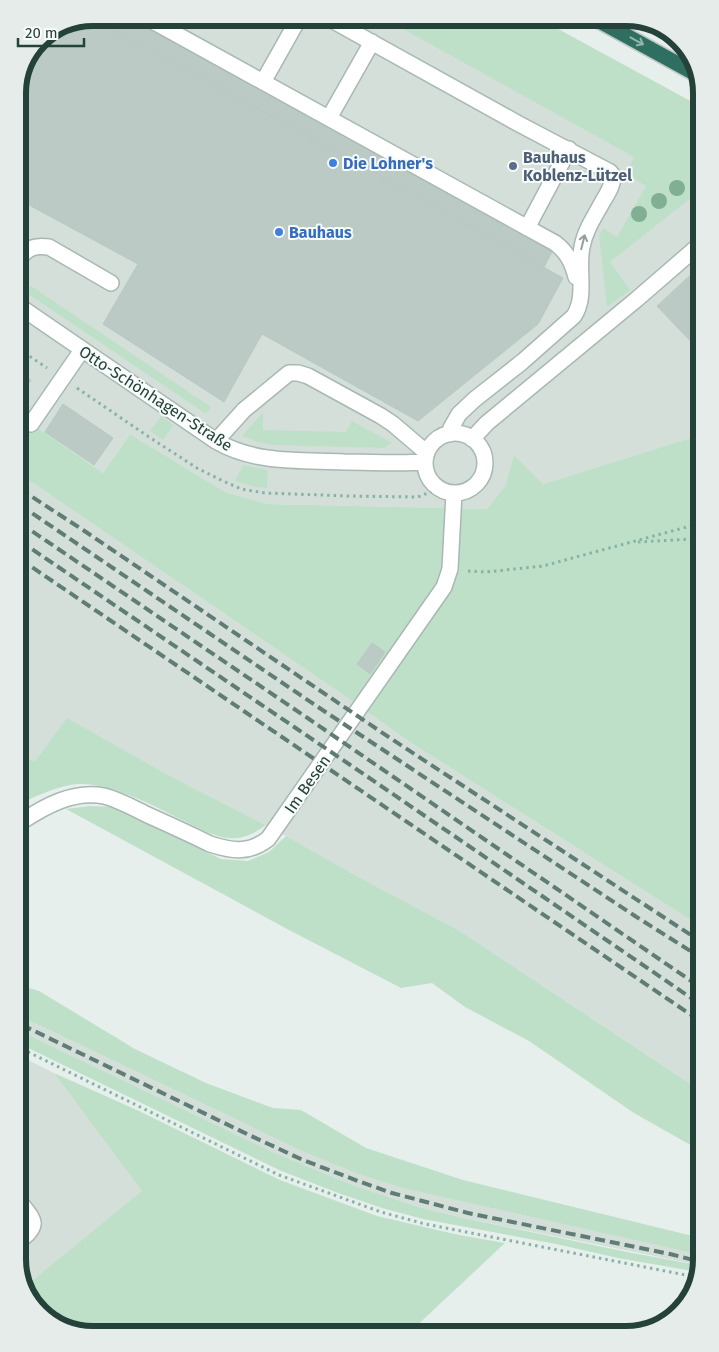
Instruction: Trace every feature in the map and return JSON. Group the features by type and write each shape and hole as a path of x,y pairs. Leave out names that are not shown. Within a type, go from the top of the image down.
{"highway":[{"path":"609,26 689,70"}],"street":[{"path":"162,26 555,243 572,263 581,290"},
{"path":"263,82 294,26"},
{"path":"343,26 610,172 613,176 611,186 586,232 582,247 579,309 574,316 522,362 459,414 450,434"},
{"path":"329,118 372,42"},
{"path":"527,228 569,150"},
{"path":"26,251 38,245 49,247 111,283"},
{"path":"472,439 488,423 637,299 693,250"},
{"name":"Otto-Schönhagen-Straße","path":"26,311 216,441 240,453 270,459 364,462 426,458"},
{"path":"31,424 82,350"},
{"path":"216,441 236,418 289,373 298,373 308,376 381,416 393,424 426,458"},
{"path":"450,434 466,436 472,439 482,450 485,465 484,473 475,486 462,492 444,491 433,483 426,470 426,458 430,447 435,441 450,434"},
{"name":"Im Besen","path":"26,818 50,804 68,798 102,796 119,801 210,844 223,848 250,849 268,839 440,594 450,569 454,493"},
{"path":"26,1210 34,1226 32,1231 26,1236"}],"path":[{"path":"450,569 486,572 543,566 693,525"},
{"path":"630,543 693,539"},
{"path":"26,1051 279,1175 381,1212 425,1224 690,1275"}],"shaded area":[{"path":"93,26 521,26 693,119 693,437 543,484 514,455 505,486 487,509 268,504 225,492 130,434 103,473 38,428 34,433 26,428 26,89 31,67 37,56 56,37 67,31"},
{"path":"26,478 413,744 693,922 693,1086 460,931 67,719 35,761 26,758"},
{"path":"26,1019 237,1120 361,1175 402,1188 693,1253 692,1264 422,1208 355,1186 275,1153 26,1034"},
{"path":"26,1059 54,1073 143,1191 30,1282 26,1259"}],"green space":[{"path":"397,26 553,26 693,102 693,196 610,262 630,290 607,307 599,236 603,228 617,237 646,186 626,174 634,157"},
{"path":"31,286 211,407 206,414 26,292 26,290"},
{"path":"263,412 263,430 346,432 352,421 392,443 384,448 274,445 257,442 242,436"},
{"path":"161,416 174,425 163,440 150,431"},
{"path":"26,428 34,433 38,428 103,473 130,434 225,492 268,504 487,509 505,486 514,455 543,484 693,437 693,922 413,744 26,478"},
{"path":"243,465 268,470 267,488 235,481"},
{"path":"67,718 168,775 266,825 244,837 217,836 132,796 90,784 66,786 28,800 26,799 26,758 35,761"},
{"path":"90,806 113,807 221,859 248,861 269,852 286,836 460,931 693,1086 693,1146 634,1113 529,1041 465,1007 432,983 401,988 289,930 66,809"},
{"path":"26,987 39,991 135,1049 206,1083 273,1108 301,1110 366,1148 463,1180 693,1236 693,1253 402,1188 361,1175 302,1151 26,1019"},
{"path":"26,1034 275,1153 355,1186 422,1208 627,1252 692,1264 692,1268 691,1271 618,1258 556,1244 423,1219 382,1208 279,1170 26,1047"},
{"path":"54,1073 139,1111 280,1180 377,1216 459,1235 505,1243 416,1326 89,1326 71,1322 56,1315 43,1303 30,1282 142,1191"}],"building":[{"path":"103,26 142,26 552,252 544,267 287,124"},
{"name":"Bauhaus","path":"103,26 287,124 563,278 538,324 418,421 262,334 224,402 103,324 138,264 26,203 26,89 31,67 37,56 46,46 56,37 67,31"},
{"path":"693,273 693,344 657,306"},
{"path":"26,377 31,380 26,387"},
{"path":"63,404 113,438 94,465 45,432"},
{"path":"372,643 385,652 370,674 357,664"}],"railway":[{"path":"26,493 390,738 693,936"},
{"path":"26,509 318,707 693,953"},
{"path":"26,527 693,982"},
{"path":"26,545 693,999"},
{"path":"26,563 693,1016"},
{"path":"26,1027 303,1160 392,1193 468,1213 693,1260"}],"place":[{"name":"Die Lohner's","path":"333,163"},
{"name":"Bauhaus Koblenz-Lützel","path":"513,166"},
{"name":"Bauhaus","path":"279,232"}]}
